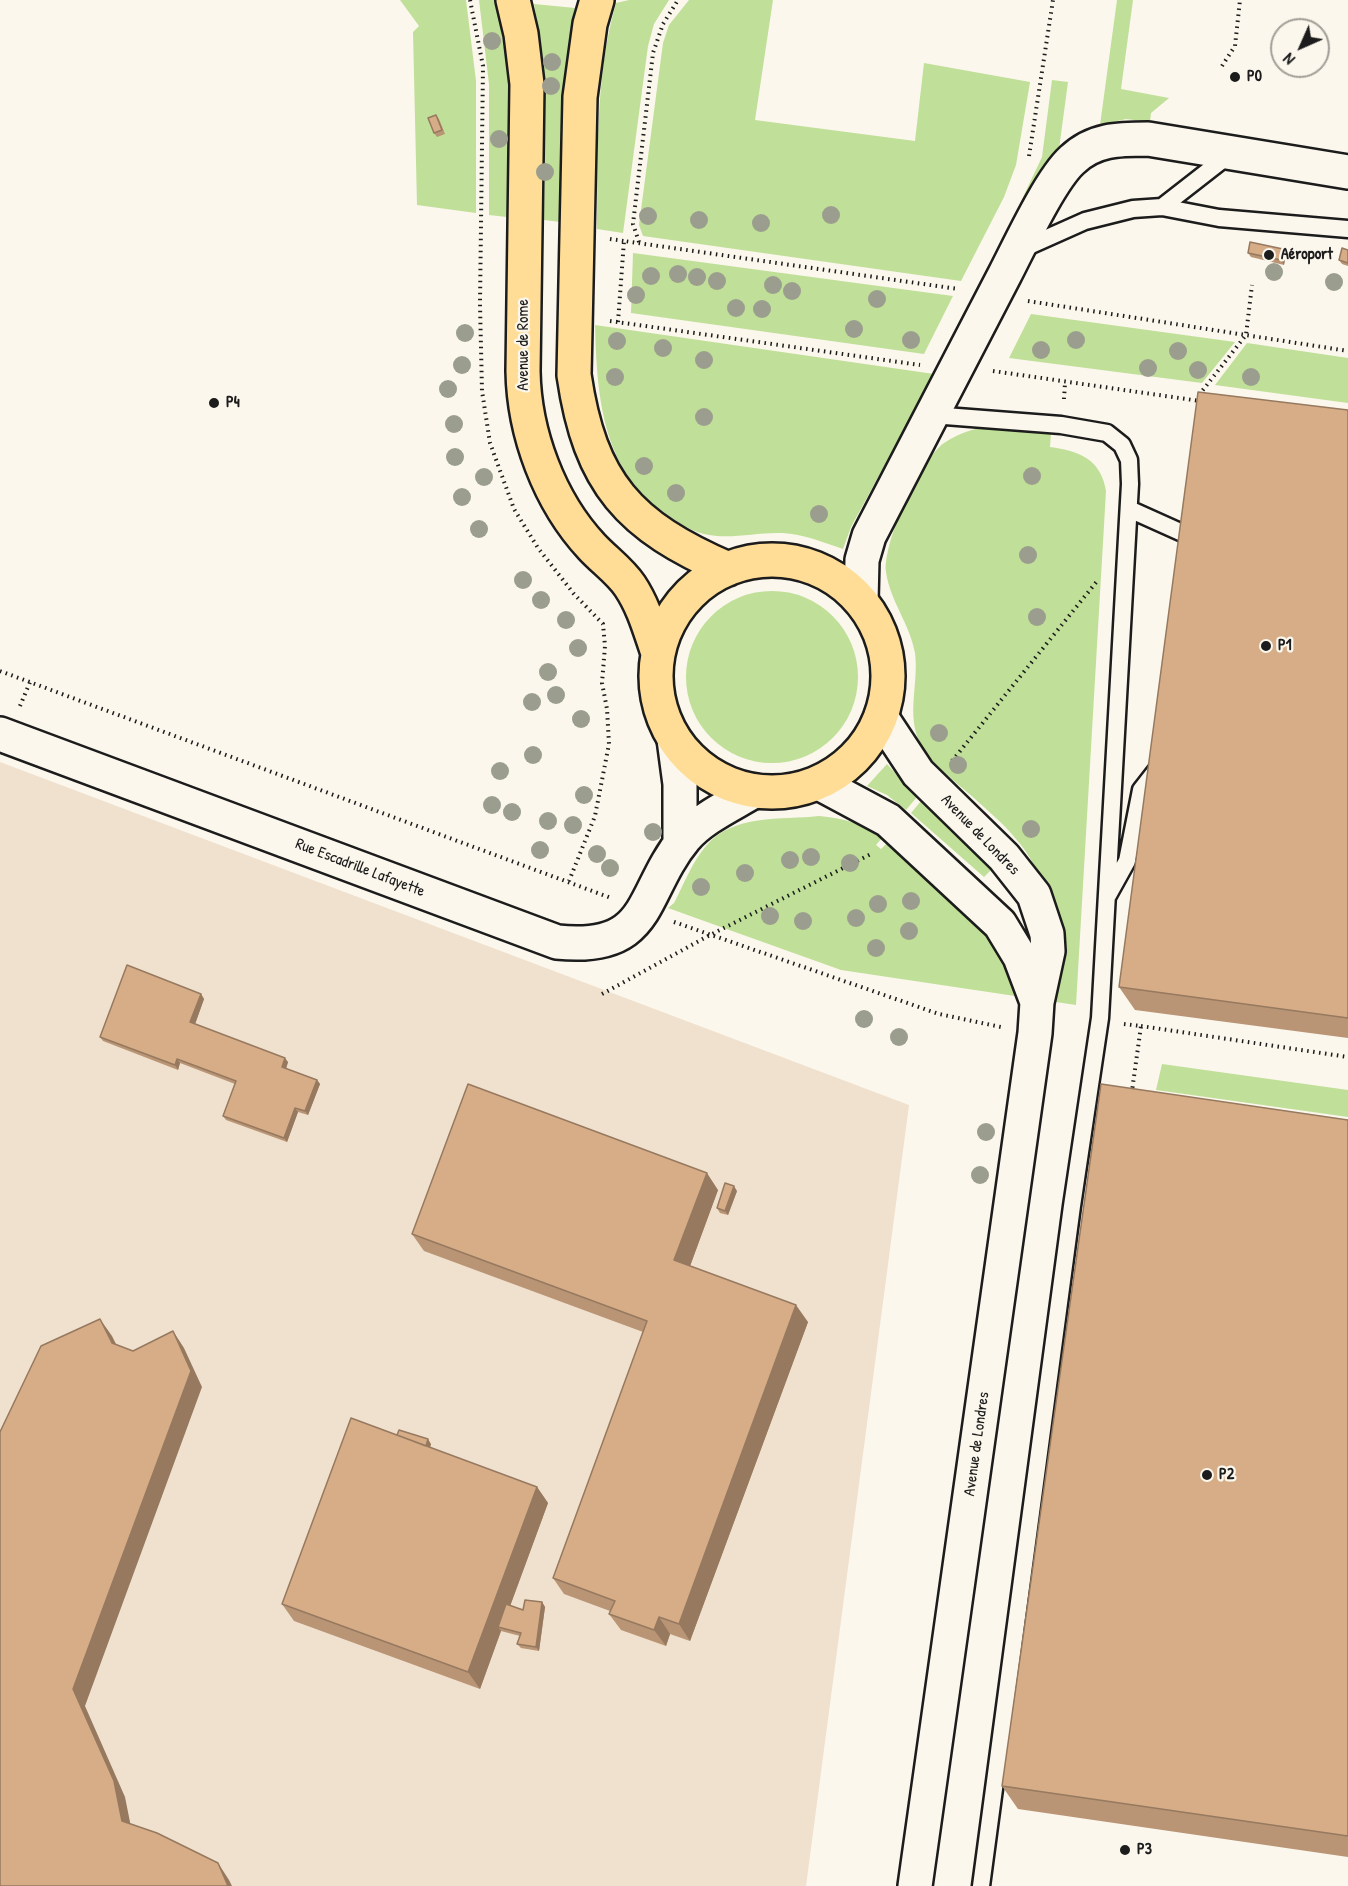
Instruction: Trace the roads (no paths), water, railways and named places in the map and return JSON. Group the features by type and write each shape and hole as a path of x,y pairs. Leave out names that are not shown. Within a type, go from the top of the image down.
{"main road":[{"name":"Avenue de Rome","path":"513,0 521,34 527,84 524,397 536,448 545,473 572,522 633,592 643,608 658,653"},
{"path":"597,0 590,24 580,97 574,375 579,410 592,448 604,473 628,508 643,523 667,540 728,569"},
{"path":"756,561 794,563 813,568 839,581 861,601 877,627 886,656 888,687 881,717 866,744 845,767 819,783 776,793 730,785 708,774 689,758 674,739 661,712 656,683 658,653 667,626 682,602 703,582 728,569 756,561"}],"street":[{"path":"861,601 862,560 869,536 1017,252 1056,181 1070,161 1087,148 1116,138 1148,139 1231,153 1342,167"},
{"name":"Avenue de Londres","path":"881,717 918,773 1004,857 1034,896 1047,934 1048,951 1036,1017 915,1886"},
{"name":"Rue Escadrille Lafayette","path":"0,734 557,942 586,945 607,940 622,932 644,911 680,844 699,825 754,791"},
{"name":"Rue Escadrille Lafayette","path":"674,739 680,784 680,844"},
{"name":"Avenue de Londres","path":"819,783 888,820 1000,924 1020,957 1036,1017"}],"lane":[{"path":"1162,207 1231,153"},
{"path":"1017,252 1102,215 1133,209 1162,207 1219,218 1348,229"},
{"path":"932,415 1061,425 1107,433 1122,445 1129,460 1129,509 1100,1018 1072,1206 981,1886"},
{"path":"1129,509 1198,540"},
{"path":"1106,899 1126,861 1141,790 1170,752"},
{"path":"992,1806 1013,1767"}],"place":[{"name":"P0","path":"1235,77"},
{"name":"Aéroport","path":"1269,255"},
{"name":"P4","path":"214,403"},
{"name":"P1","path":"1266,646"},
{"name":"P2","path":"1207,1475"},
{"name":"P3","path":"1125,1850"}]}
